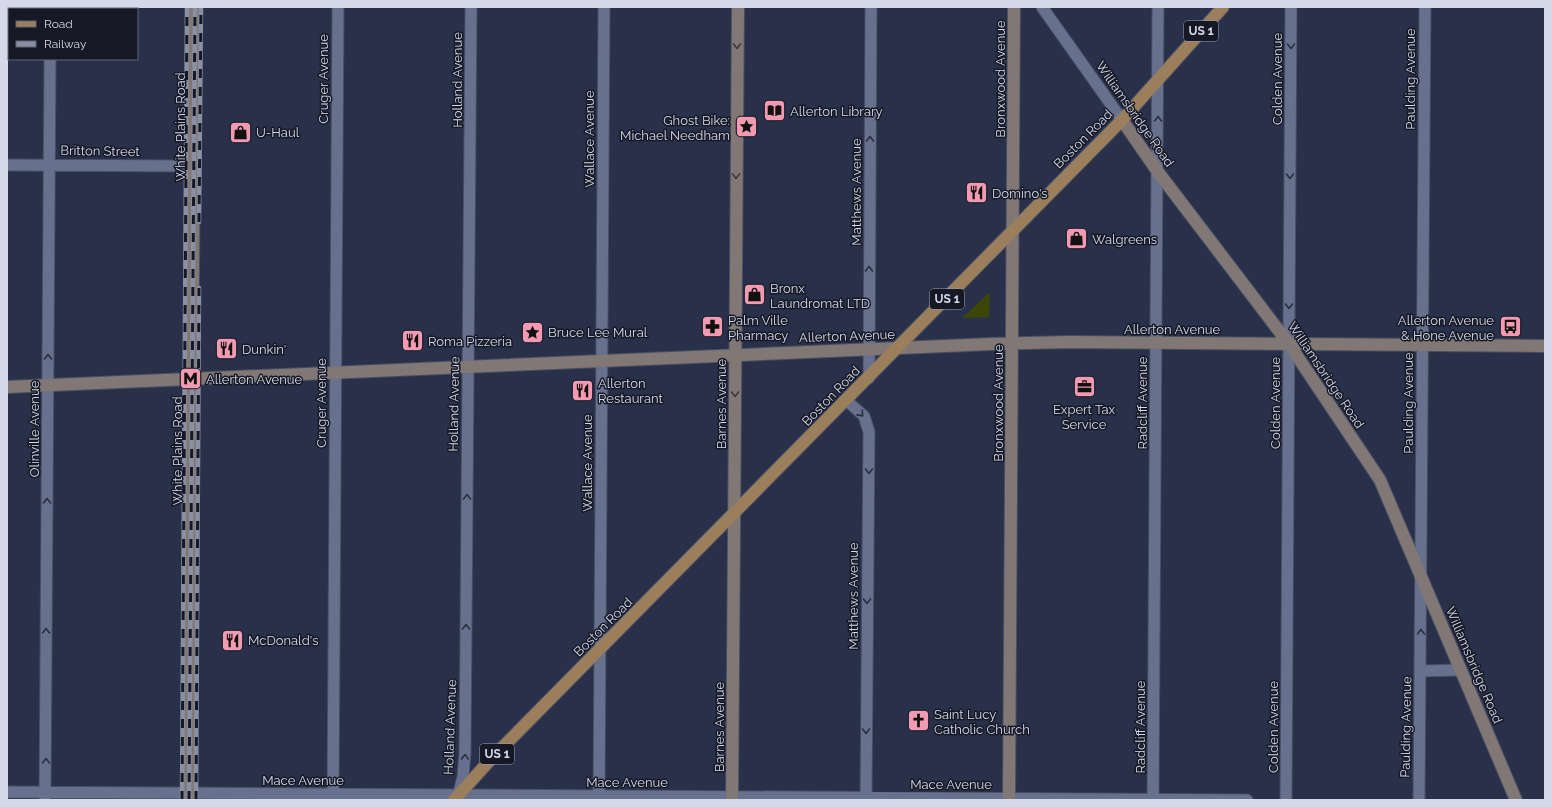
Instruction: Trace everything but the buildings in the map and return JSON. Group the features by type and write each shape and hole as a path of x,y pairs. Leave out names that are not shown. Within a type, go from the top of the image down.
{"main road":[{"name":"White Plains Road","path":"189,796 195,7"},
{"name":"Barnes Avenue","path":"732,798 738,7"},
{"name":"Bronxwood Avenue","path":"1009,799 1014,229 1014,7"},
{"name":"Boston Road","path":"458,799 491,759 1122,120 1158,82 1223,7"},
{"name":"Williamsbridge Road","path":"1122,120 1158,172 1289,344 1380,480 1516,800"},
{"name":"Allerton Avenue","path":"7,387 1012,343 1545,346"}],"street":[{"name":"Cruger Avenue","path":"333,797 338,7"},
{"name":"Holland Avenue","path":"458,799 465,757 471,7"},
{"name":"Wallace Avenue","path":"599,798 604,7"},
{"name":"Matthews Avenue","path":"868,378 871,7"},
{"name":"Williamsbridge Road","path":"1042,7 1122,120"},
{"name":"Radcliff Avenue","path":"1153,799 1158,7"},
{"name":"Colden Avenue","path":"1286,800 1291,7"},
{"name":"Paulding Avenue","path":"1419,800 1425,7"},
{"name":"Olinville Avenue","path":"45,796 50,60"},
{"name":"Britton Street","path":"7,165 193,166"},
{"name":"Matthews Avenue","path":"846,401 864,416 869,432 866,799"},
{"path":"1420,671 1460,670"},
{"name":"Mace Avenue","path":"7,792 45,796 458,799 732,798 1247,800"}],"green space":[{"path":"990,292 989,317 962,318"}],"railway":[{"path":"182,800 187,7"},
{"path":"189,800 195,7"},
{"path":"199,222 201,7"},
{"path":"196,800 199,288"}],"place":[{"name":"Allerton Library","path":"775,111"},
{"name":"Ghost Bike: Michael Needham","path":"746,127"},
{"name":"U-Haul","path":"240,132"},
{"name":"Domino's","path":"976,193"},
{"name":"Walgreens","path":"1077,239"},
{"name":"Bronx Laundromat LTD","path":"754,295"},
{"name":"Palm Ville Pharmacy","path":"712,327"},
{"name":"Allerton Avenue & Hone Avenue","path":"1510,327"},
{"name":"Bruce Lee Mural","path":"533,332"},
{"name":"Roma Pizzeria","path":"412,341"},
{"name":"Dunkin'","path":"226,349"},
{"name":"Allerton Avenue","path":"190,379"},
{"name":"Expert Tax Service","path":"1084,387"},
{"name":"Allerton Restaurant","path":"582,390"},
{"name":"McDonald's","path":"232,640"},
{"name":"Saint Lucy Catholic Church","path":"919,721"}]}
